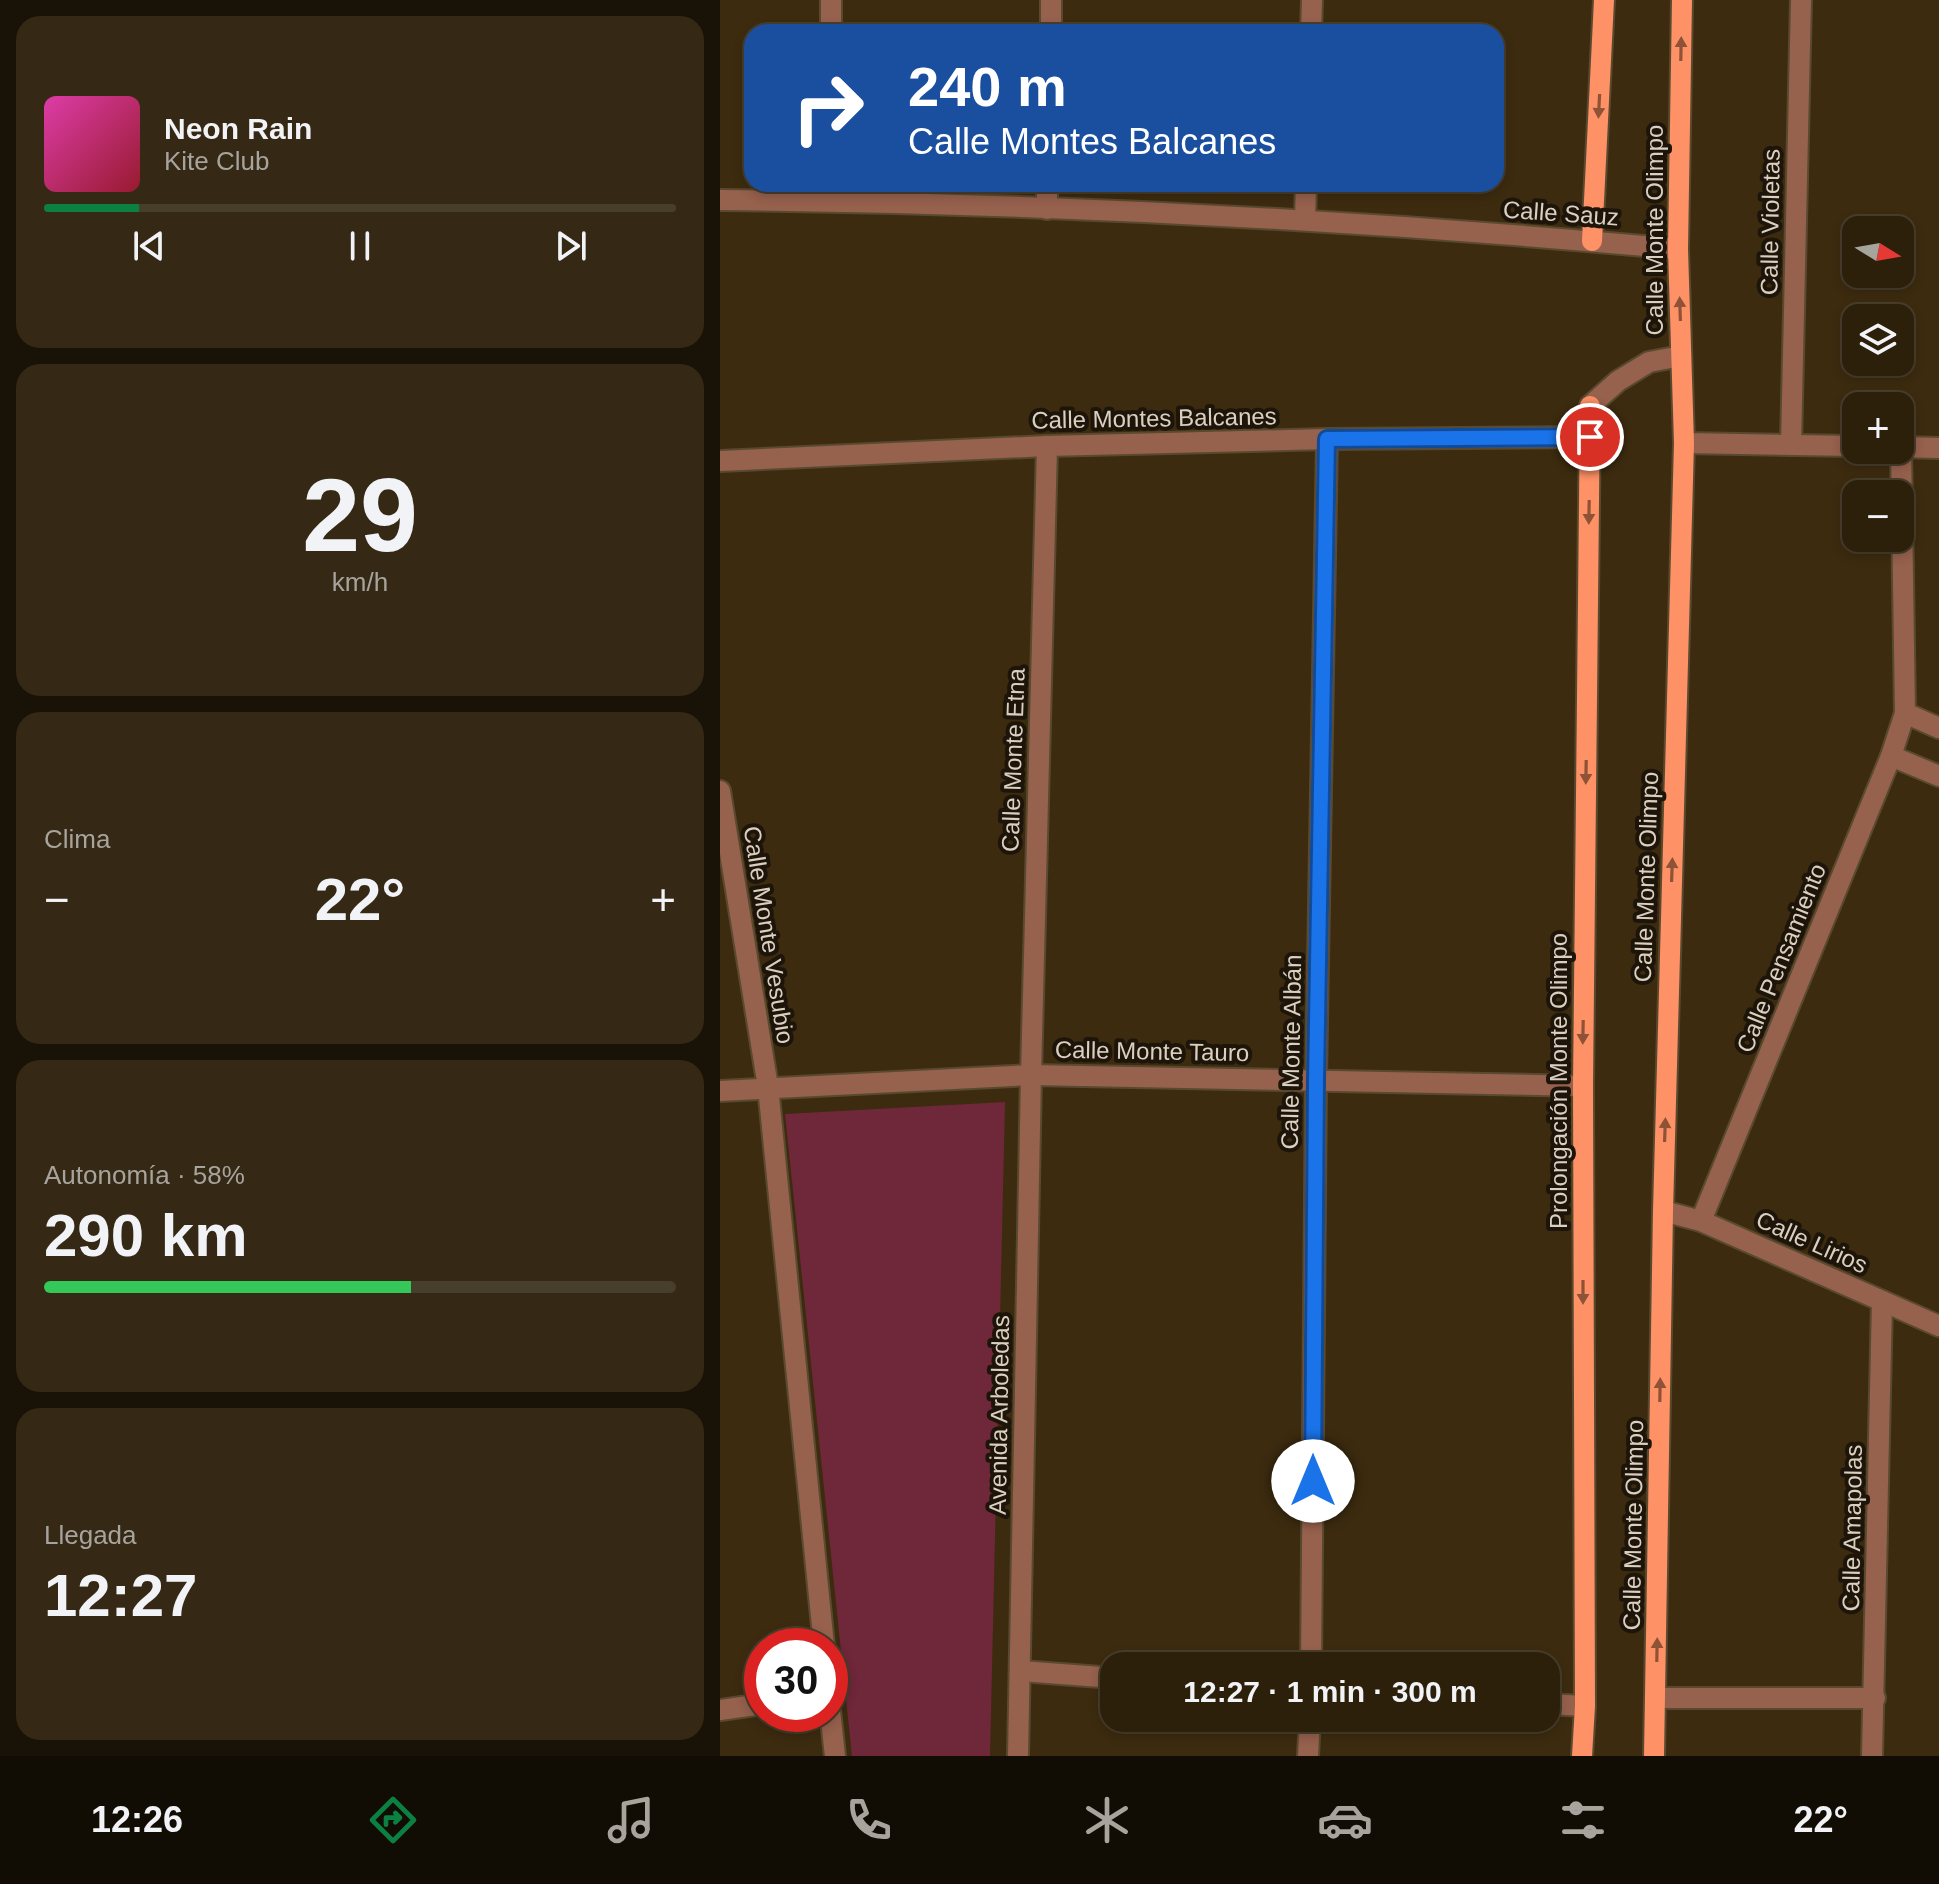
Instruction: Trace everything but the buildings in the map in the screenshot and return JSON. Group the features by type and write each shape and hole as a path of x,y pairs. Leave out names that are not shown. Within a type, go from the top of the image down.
{"main road":[{"path":"1592,241 1604,0"},
{"name":"Calle Monte Olimpo","path":"1654,1756 1663,1211 1684,443 1678,249 1682,0"},
{"name":"Prolongación Monte Olimpo","path":"1582,1756 1585,1706 1583,1086 1590,406"}],"street":[{"path":"831,0 831,24"},
{"path":"1051,0 1051,24"},
{"path":"1311,24 1312,0"},
{"name":"Calle Violetas","path":"1791,445 1801,0"},
{"path":"1047,192 1047,209"},
{"path":"1305,220 1306,192"},
{"name":"Calle Sauz","path":"720,200 831,193 1047,209 1305,220 1678,249"},
{"path":"1590,406 1618,381 1649,362 1681,356"},
{"name":"Calle Montes Balcanes","path":"720,461 1047,446 1590,437"},
{"name":"Calle Monte Albán","path":"1311,1652 1316,1081 1327,439"},
{"path":"1684,443 1842,446"},
{"name":"Calle Monte Etna","path":"1031,1075 1047,446"},
{"path":"1914,447 1939,448"},
{"name":"Calle Pensamiento","path":"1701,1221 1891,756 1905,713 1901,464"},
{"path":"1905,713 1939,728"},
{"path":"1891,756 1939,776"},
{"name":"Calle Monte Vesubio","path":"720,791 768,1087"},
{"name":"Calle Monte Tauro","path":"720,1091 1031,1075 1583,1086"},
{"name":"Avenida Arboledas","path":"1018,1756 1031,1075"},
{"path":"768,1087 822,1628"},
{"name":"Calle Lirios","path":"1663,1211 1701,1221 1939,1326"},
{"name":"Calle Amapolas","path":"1872,1756 1882,1301"},
{"path":"1021,1671 1100,1677"},
{"path":"1657,1698 1875,1698"},
{"path":"1560,1705 1585,1706"},
{"path":"720,1710 744,1707"},
{"path":"832,1732 835,1756"},
{"path":"1308,1756 1309,1732"}],"shaded area":[{"path":"1005,1102 990,1756 852,1756 848,1718 848,1628 839,1628 785,1114"}],"route":[{"path":"1313,1481 1327,439 1590,437"}]}
